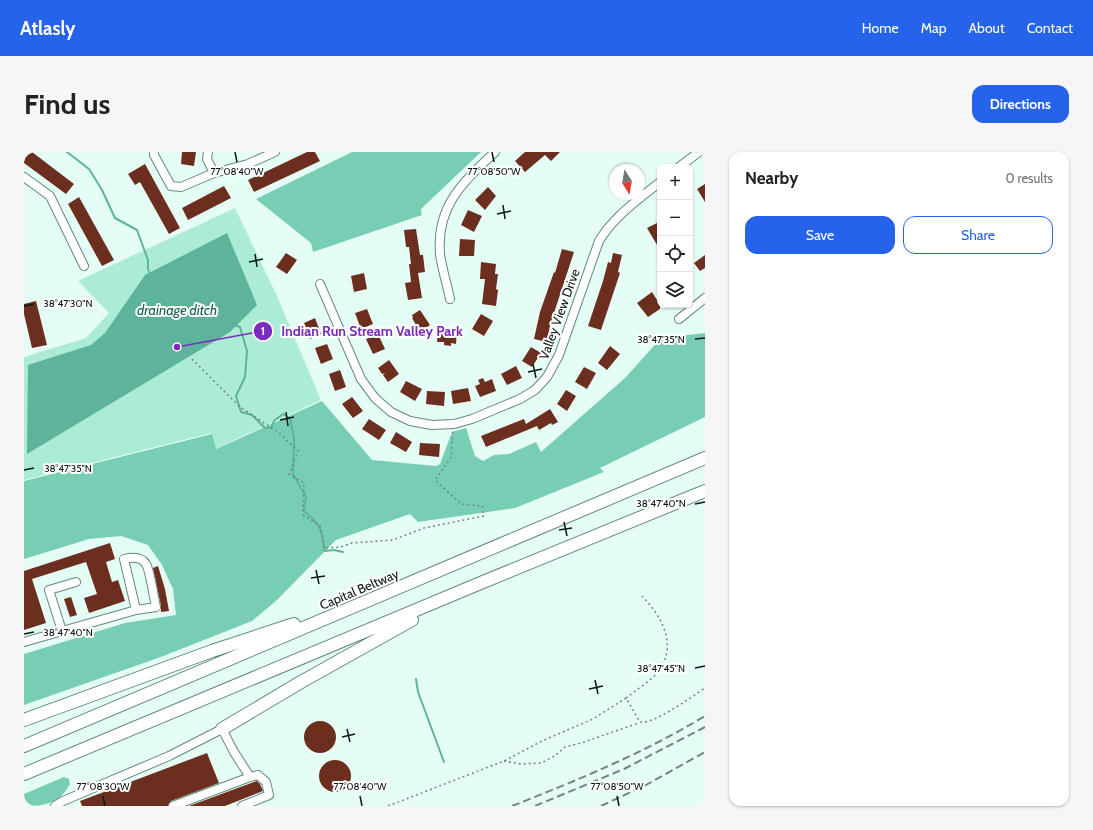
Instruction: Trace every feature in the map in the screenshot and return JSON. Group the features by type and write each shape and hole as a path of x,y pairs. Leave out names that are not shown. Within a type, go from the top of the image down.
{"highway":[{"name":"Capital Beltway","path":"24,746 705,458"},
{"path":"24,774 705,491"},
{"path":"222,729 364,646 484,582"},
{"path":"24,720 212,652 377,597"}],"street":[{"path":"154,152 154,155 171,186 181,187 214,174 248,164 275,152"},
{"path":"208,152 207,159 214,174"},
{"path":"450,299 440,255 440,236 444,217 452,198 458,190 495,152"},
{"path":"683,164 698,152"},
{"path":"24,177 50,196 84,266"},
{"name":"Valley View Drive","path":"320,284 361,379 375,398 391,412 410,421 432,426 454,424 472,419 520,400 535,390 547,377 559,355 599,241 614,220 657,184"},
{"path":"679,319 705,298"},
{"path":"24,642 136,610 156,607 147,565 141,559 133,557 124,559 136,610"},
{"path":"62,631 49,590 76,582"},
{"path":"55,806 63,801 169,756 222,729 234,752 250,777"},
{"path":"173,806 258,775 266,782 270,795 242,806"}],"path":[{"path":"192,359 240,407 278,432 298,451 289,474 304,483 302,515 320,526 324,548 341,547 352,543 393,540 424,528 484,516 482,506 461,504 435,480 451,457 454,424"},
{"path":"388,806 504,761 542,741 593,719 626,698 656,674 664,664 667,655 667,641 664,628 657,613 642,596"},
{"path":"504,761 520,764 542,763 556,755 565,747 582,743 640,722 643,723 653,720 705,688"},
{"path":"626,698 640,722"}],"shaded area":[{"path":"352,152 481,152 421,209 422,215 313,252 311,243 256,199"},
{"path":"235,208 276,294 321,400 215,449 211,433 24,480 24,357 86,338 109,313 78,281"},
{"path":"705,333 705,417 600,468 604,472 515,508 418,522 410,514 336,540 276,601 252,621 161,657 24,705 24,654 125,623 176,615 173,589 162,565 148,545 121,536 89,539 24,559 24,481 212,434 216,449 322,401 372,460 436,466 440,464 452,432 466,428 475,456 483,461 494,455 509,454 536,442 541,452 625,378 661,338"},
{"path":"64,777 69,779 70,784 66,791 56,800 45,804 24,806 24,794"}],"water":[{"name":"drainage ditch","path":"227,233 257,305 230,332 27,454 28,365 91,345 105,333 145,275"}],"building":[{"path":"24,152 32,152 74,184 66,194 24,163"},
{"path":"182,152 196,152 194,166 181,164"},
{"path":"307,152 315,152 320,161 254,192 248,180"},
{"path":"525,152 560,152 551,161 545,155 525,172 515,161"},
{"path":"145,164 180,228 169,234 140,182 135,185 128,174"},
{"path":"705,184 705,202 697,189"},
{"path":"224,186 231,198 188,220 182,208"},
{"path":"488,187 496,196 485,210 475,200"},
{"path":"79,197 114,260 102,266 68,204"},
{"path":"468,210 482,216 474,232 461,225"},
{"path":"657,223 657,245 647,228"},
{"path":"416,229 420,255 423,255 425,272 418,273 422,298 408,300 405,283 411,282 409,264 411,264 409,247 406,247 404,230"},
{"path":"460,239 475,240 474,256 459,256"},
{"path":"562,249 574,252 550,325 547,342 534,339 540,312 554,272 555,273"},
{"path":"286,253 297,260 287,274 276,267"},
{"path":"613,253 622,255 618,272 620,273 601,330 588,326 608,262 611,263"},
{"path":"705,255 705,268 700,271 694,263"},
{"path":"481,262 496,264 495,274 498,274 496,289 498,290 496,306 482,304 485,279 480,279"},
{"path":"364,273 367,289 354,292 351,276"},
{"path":"652,292 657,300 657,308 660,309 648,317 637,303"},
{"path":"36,301 47,345 32,348 24,314 24,304"},
{"path":"367,309 373,324 361,329 355,313"},
{"path":"420,310 430,325 420,332 412,318 412,315"},
{"path":"481,314 493,321 484,336 472,329"},
{"path":"315,318 321,334 310,339 304,323"},
{"path":"438,329 457,330 456,344 451,343 451,346 444,345 444,342 437,342"},
{"path":"378,334 385,349 373,354 366,339"},
{"path":"327,344 333,359 321,364 315,348"},
{"path":"610,346 620,354 607,370 598,363"},
{"path":"531,347 541,353 532,367 522,361"},
{"path":"389,360 399,374 388,382 383,375 385,373 382,374 378,368"},
{"path":"516,366 522,378 507,385 501,374"},
{"path":"584,367 596,373 587,389 575,382"},
{"path":"340,370 346,387 335,391 329,374"},
{"path":"483,378 485,382 492,379 496,391 480,397 475,386 480,384 478,380"},
{"path":"406,381 422,389 415,401 400,392"},
{"path":"468,388 471,401 453,404 451,391"},
{"path":"566,390 576,396 567,411 557,404"},
{"path":"427,391 445,392 444,406 426,404"},
{"path":"352,397 363,411 353,418 342,404"},
{"path":"550,409 558,422 552,425 551,423 539,430 537,426 486,447 481,436 524,419 526,424"},
{"path":"369,419 386,430 379,440 362,429"},
{"path":"396,432 412,442 406,452 390,443"},
{"path":"420,443 440,444 439,457 419,455"},
{"path":"110,543 115,559 106,562 112,582 118,580 125,601 89,613 84,598 97,594 86,562 32,579 46,623 24,630 24,571"},
{"path":"158,566 165,589 169,611 161,612 153,568"},
{"path":"71,597 77,615 70,617 64,599"},
{"path":"317,721 323,721 332,725 336,737 332,749 323,753 317,753 308,749 304,740 304,734 308,725"},
{"path":"207,753 219,783 171,801 168,806 82,806 80,801"},
{"path":"332,760 338,760 347,764 351,776 347,788 338,792 332,792 323,788 319,779 319,773 323,764"},
{"path":"257,781 263,791 225,806 189,806"}],"waterway":[{"path":"67,152 89,169 102,190 115,218 137,230 148,260 148,269 150,274"},
{"path":"234,325 240,327 247,351 245,377 236,396 241,412 252,415 265,428 271,428 274,421 283,414 290,418 294,439 293,474 306,497 304,511 320,528 325,551 334,550 343,552"},
{"path":"416,679 418,692 444,762"}],"railway":[{"path":"512,806 635,754 705,716"},
{"path":"535,806 624,769 705,727"},
{"path":"601,806 646,785 705,752"}],"place":[{"name":"Indian Run Stream Valley Park","path":"177,347"}]}
